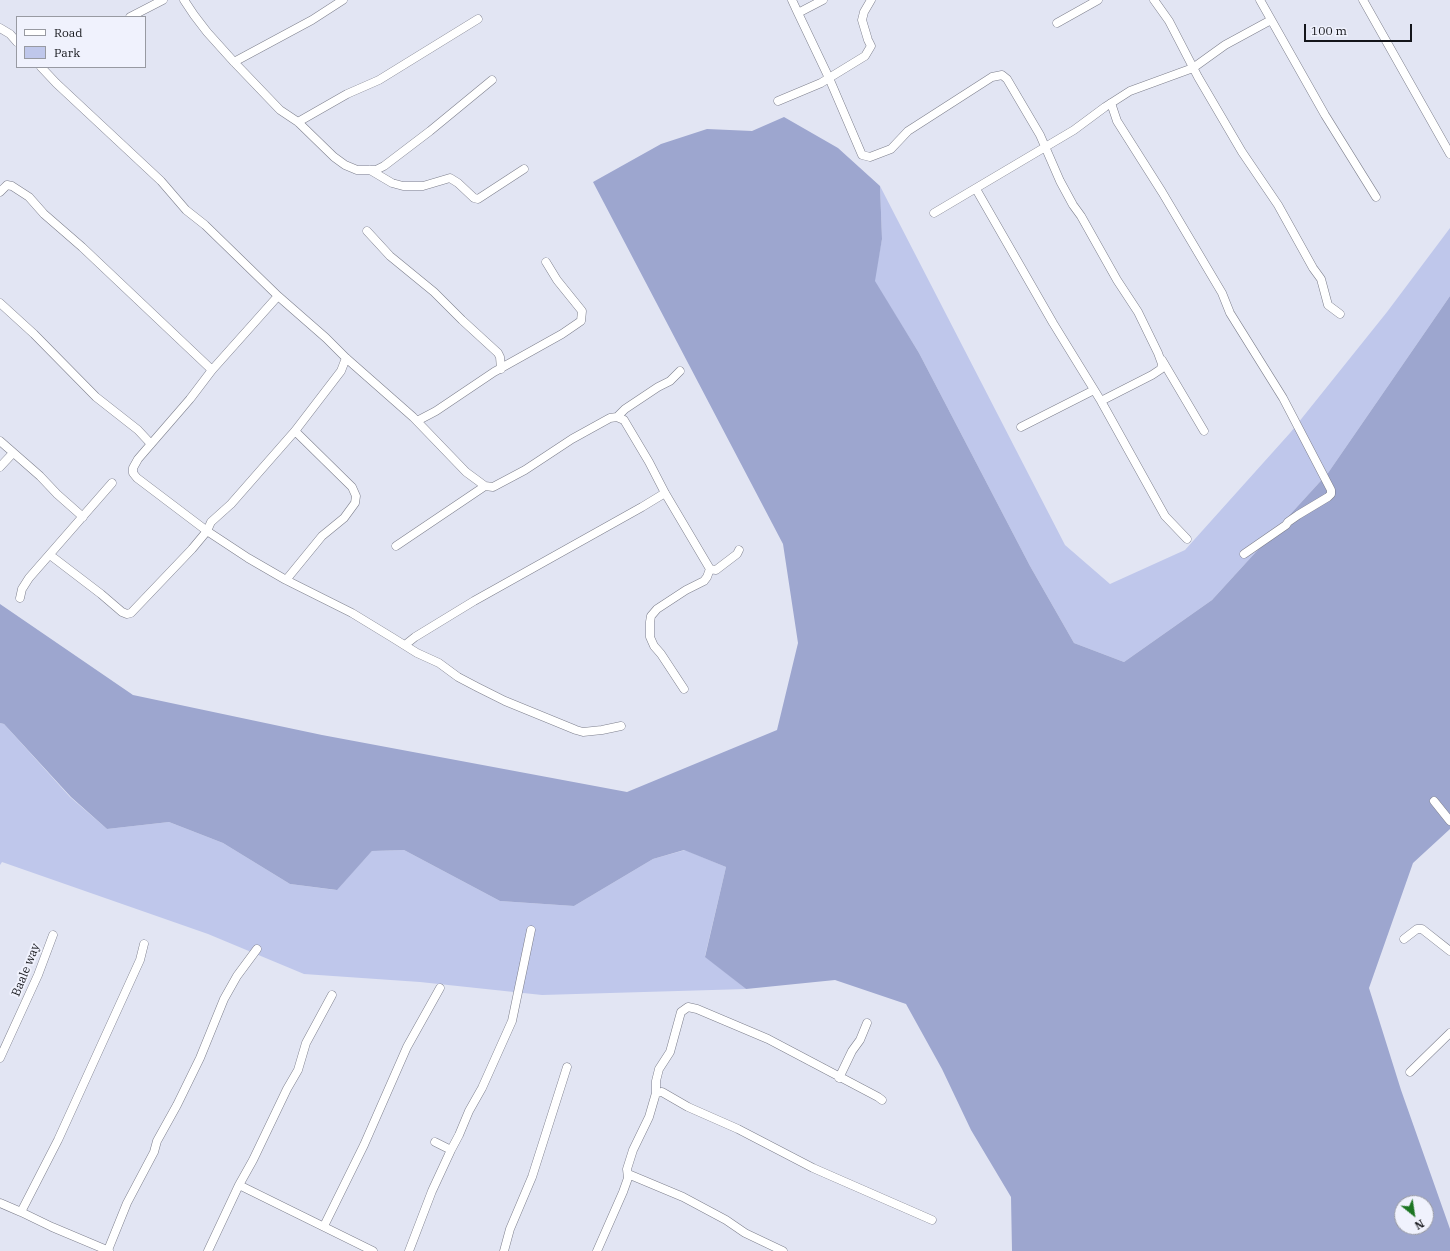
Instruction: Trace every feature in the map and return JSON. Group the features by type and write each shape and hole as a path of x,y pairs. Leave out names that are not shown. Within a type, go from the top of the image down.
{"street":[{"path":"132,16 163,0"},
{"path":"184,0 202,26 280,110 298,122 334,157 345,165 357,170 376,170 384,166 430,131 492,80"},
{"path":"234,62 312,20 343,0"},
{"path":"792,0 829,78 862,155 870,156 891,149 908,131 983,82 997,75 1002,75 1007,79 1040,135 1073,205 1081,216 1117,280 1138,312 1158,353 1204,431"},
{"path":"798,13 823,0"},
{"path":"778,101 821,83 865,56 871,46 862,20 864,12 871,0"},
{"path":"1057,23 1098,0"},
{"path":"1154,0 1169,21 1193,68 1242,152 1278,205 1313,268 1321,279 1328,305 1340,314"},
{"path":"1260,0 1325,115 1376,196"},
{"path":"1363,0 1450,154"},
{"path":"298,122 347,94 379,80 478,19"},
{"path":"934,213 1074,130 1130,91 1193,68 1225,45 1271,20"},
{"path":"0,28 10,34 16,41"},
{"path":"42,68 161,181 186,210 205,225 278,296 417,421 466,472 485,486 493,487 525,470 551,452 610,418 617,417 624,420 649,462 665,493 710,568 716,570 737,554 739,550"},
{"path":"1111,103 1117,121 1162,192 1222,293 1230,313 1283,398 1332,490 1328,497 1298,515 1244,554"},
{"path":"370,170 392,183 403,186 423,186 450,178 458,182 474,198 478,199 524,169"},
{"path":"0,192 7,185 12,186 29,198 44,214 82,247 212,370"},
{"path":"976,189 1053,323 1101,401 1165,516 1187,539"},
{"path":"367,231 390,256 434,292 498,353 500,357 501,369"},
{"path":"417,421 501,369 562,334 581,321 582,311 557,280 546,262"},
{"path":"278,296 212,370 190,399 138,459 133,468 133,474 143,484 207,531 248,558 286,580 352,613 477,688 512,704 583,732 621,726"},
{"path":"0,303 34,334 96,397 138,430 151,444"},
{"path":"1101,401 1161,369 1162,364 1158,353"},
{"path":"50,555 122,612 127,614 132,613 207,531 211,522 230,504 295,431 341,371 346,358"},
{"path":"617,417 625,409 658,387 670,381 680,371"},
{"path":"1021,427 1094,390"},
{"path":"286,580 322,536 344,518 355,503 356,496 352,487 295,431"},
{"path":"0,441 40,476 82,517"},
{"path":"0,467 13,453"},
{"path":"20,598 22,589 28,578 112,484"},
{"path":"396,546 485,486"},
{"path":"405,645 415,637 474,601 665,493"},
{"path":"684,689 654,646 650,637 651,616 657,610 686,590 704,581 710,568"},
{"path":"1434,800 1450,821"},
{"path":"1404,939 1417,929 1422,929 1450,949"},
{"path":"409,1251 432,1191 469,1111 482,1088 512,1021 531,930"},
{"name":"Baale way","path":"0,1058 38,975 53,935"},
{"path":"21,1212 58,1140 140,960 144,944"},
{"path":"0,1203 52,1228 108,1251 127,1203 154,1152 156,1141 177,1105 200,1058 224,999 237,976 257,949"},
{"path":"324,1226 364,1145 407,1047 440,988"},
{"path":"208,1251 239,1185 298,1070 306,1043 332,995"},
{"path":"597,1251 628,1178 627,1169 633,1150 649,1117 656,1093 656,1081 659,1069 670,1052 681,1012 688,1007 697,1009 768,1039 882,1100"},
{"path":"839,1078 852,1051 860,1040 867,1023"},
{"path":"1410,1072 1450,1032"},
{"path":"504,1251 510,1229 532,1177 567,1067"},
{"path":"656,1093 662,1092 688,1108 738,1129 813,1168 932,1220"},
{"path":"435,1142 451,1150"},
{"path":"628,1174 683,1197 726,1220 745,1233 783,1251"},
{"path":"239,1185 373,1251"}],"green space":[{"path":"880,186 1065,545 1110,584 1185,550 1290,433 1387,312 1450,228 1450,296 1328,473 1212,600 1124,662 1074,643 1030,566 919,353 874,281 882,239"},
{"path":"0,723 4,724 70,797 107,829 169,822 223,843 290,884 336,890 372,851 404,850 500,901 574,906 653,859 685,850 726,867 705,956 746,989 542,995 420,982 304,974 208,934 2,862 0,865"}],"shaded area":[{"path":"784,117 838,148 880,186 882,239 875,281 919,353 1030,566 1074,643 1124,662 1212,600 1328,473 1450,296 1450,829 1413,863 1369,988 1401,1090 1450,1229 1450,1251 1012,1251 1011,1197 971,1130 942,1069 906,1004 835,980 746,989 705,957 726,867 684,850 653,859 574,906 500,901 404,850 372,851 337,890 290,884 223,843 169,822 107,829 71,797 4,724 0,723 0,604 133,695 322,735 627,792 777,730 798,643 783,544 593,182 661,144 707,129 752,131"}]}
